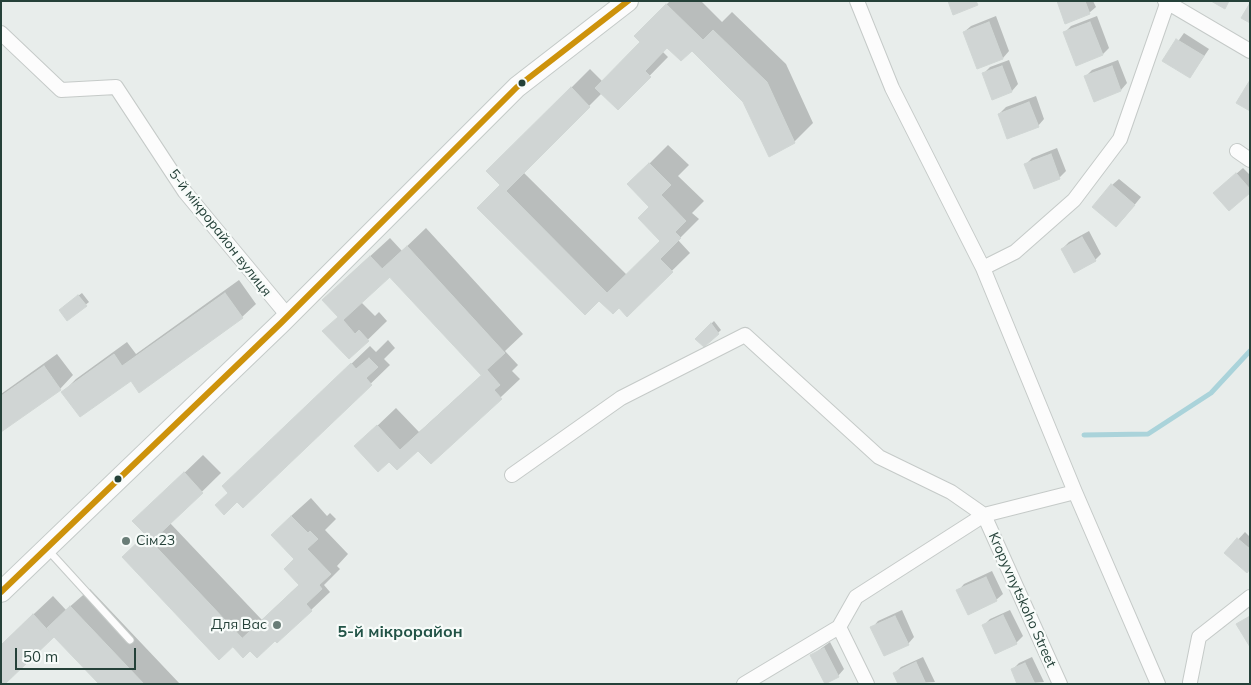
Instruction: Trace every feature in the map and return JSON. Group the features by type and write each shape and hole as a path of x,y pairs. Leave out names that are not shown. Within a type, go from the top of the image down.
{"street":[{"path":"1,592 288,316 517,87 628,1"},
{"path":"857,1 892,88 983,268 1074,492 1158,684"},
{"path":"983,268 1015,252 1074,200 1120,140 1167,2 1250,51"},
{"name":"5-й мікрорайон вулиця","path":"1,33 60,90 116,87 185,192 288,316"},
{"path":"1237,151 1250,160"},
{"path":"512,475 621,398 744,335 879,457 951,492 984,515"},
{"path":"744,684 839,627 856,597 984,515 1074,492"},
{"name":"Kropyvnytskoho Street","path":"984,515 1060,684"},
{"path":"1190,683 1198,637 1250,597"},
{"path":"839,627 868,684"}],"lane":[{"path":"46,548 130,640"}],"building":[{"path":"948,1 976,1 978,5 953,15"},
{"path":"1057,1 1085,1 1090,14 1065,24"},
{"path":"1211,1 1229,1 1225,9"},
{"path":"1250,3 1250,23 1241,18"},
{"path":"666,4 703,40 713,30 767,82 795,143 769,157 743,102 692,51 681,61 667,48 645,71 651,77 618,110 595,88 640,42 634,36"},
{"path":"989,22 1003,59 977,69 963,32"},
{"path":"1090,22 1103,55 1076,66 1063,32"},
{"path":"1176,39 1204,56 1190,78 1162,61"},
{"path":"1002,66 1012,92 992,100 982,73"},
{"path":"1112,66 1121,91 1094,102 1084,76"},
{"path":"1250,80 1250,111 1236,103"},
{"path":"571,87 590,107 506,191 486,171"},
{"path":"1029,102 1039,127 1007,139 998,114"},
{"path":"1051,154 1060,179 1034,189 1024,164"},
{"path":"649,163 671,185 661,195 686,221 675,232 681,238 660,259 673,272 627,317 619,308 613,314 599,301 660,241 638,218 649,207 627,184"},
{"path":"1236,173 1250,189 1250,193 1229,211 1213,193"},
{"path":"1111,184 1135,205 1116,227 1092,207"},
{"path":"500,185 607,293 585,315 477,208"},
{"path":"1082,237 1096,261 1074,273 1061,249"},
{"path":"407,246 505,353 481,375 382,269"},
{"path":"370,256 390,277 343,320 355,334 359,330 369,341 349,359 322,331 338,317 322,300"},
{"path":"225,293 243,318 139,393 131,381 80,417 61,392 114,354 122,366"},
{"path":"78,295 87,306 67,321 59,310"},
{"path":"711,323 719,334 704,347 695,339"},
{"path":"369,358 378,367 366,378 372,385 243,508 237,502 224,515 215,505 228,493 222,486 351,363 356,369"},
{"path":"44,366 61,390 1,432 1,396"},
{"path":"487,370 500,385 494,390 502,399 431,464 418,451 397,470 389,462 378,472 354,446 377,425 400,450"},
{"path":"184,472 203,493 152,541 132,521"},
{"path":"291,516 308,533 310,531 318,539 307,549 331,574 319,585 322,589 306,604 312,611 277,643 275,641 257,658 250,651 243,658 233,647 299,585 284,569 294,559 271,535"},
{"path":"145,535 242,638 219,660 122,557"},
{"path":"1237,538 1250,549 1250,569 1247,573 1224,553"},
{"path":"986,577 997,601 968,615 956,590"},
{"path":"70,606 144,684 99,684 54,637 47,628"},
{"path":"33,614 54,637 5,684 1,684 1,645"},
{"path":"1003,615 1017,644 995,654 982,625"},
{"path":"895,616 909,645 884,656 870,627"},
{"path":"1250,616 1250,647 1236,624"},
{"path":"824,648 839,677 825,684 810,655"},
{"path":"916,662 926,684 898,684 893,673"},
{"path":"1025,663 1035,684 1017,684 1011,669"}],"waterway":[{"path":"1084,435 1148,434 1211,393 1250,351"}],"transit line":[{"path":"1,592 281,323 517,87 628,1"}],"place":[{"name":"Сім23","path":"126,541"},
{"name":"Для Вас","path":"277,625"}],"district":[{"name":"5-й мікрорайон","path":"400,632"}]}
